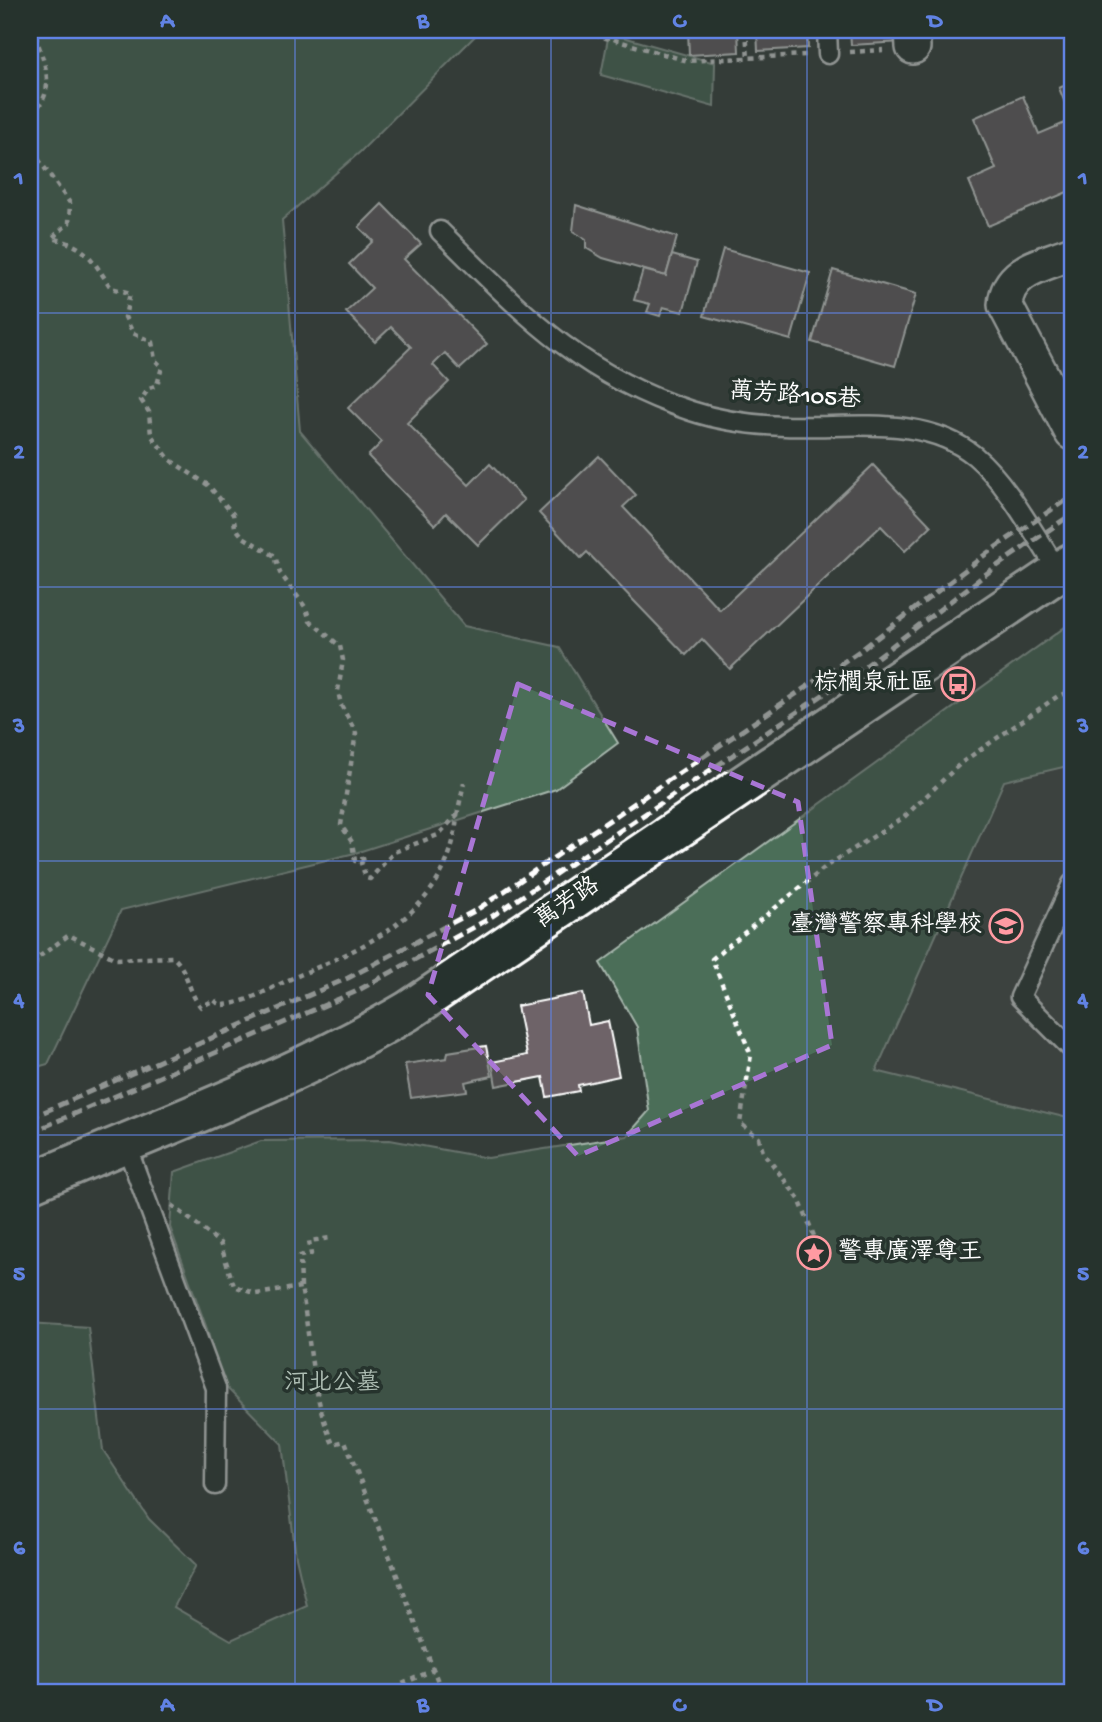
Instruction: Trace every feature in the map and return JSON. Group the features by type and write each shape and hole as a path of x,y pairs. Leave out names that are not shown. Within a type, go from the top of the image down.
{"street":[{"path":"1072,253 1017,276 1006,289 1005,305 1072,433"},
{"name":"萬芳路","path":"30,1183 361,1039 408,1012 1066,567"}],"lane":[{"path":"827,30 828,54"},
{"name":"萬芳路105巷","path":"440,230 528,318 582,361 637,390 693,412 748,424 905,428 940,435 974,455 992,473 1066,567"},
{"path":"1072,884 1020,997 1072,1049"},
{"path":"125,1142 216,1388 215,1485"}],"path":[{"path":"34,30 43,51 48,79 44,102 33,112 36,156"},
{"path":"575,30 688,61 828,54 912,38"},
{"path":"596,30 618,41"},
{"path":"746,30 748,59"},
{"path":"30,144 70,203 69,223 52,238 76,243 94,262 111,288 130,293 125,317 132,332 152,342 155,360 162,367 157,385 149,388 141,400 149,412 151,435 170,460 208,485 233,514 235,527 243,537 275,556 280,573 306,608 310,621 340,646 344,660 338,691 341,705 356,733 341,825 352,842 355,861 366,858 361,863 366,878 370,879 394,852 438,835 457,815"},
{"path":"814,1236 799,1199 763,1152 759,1138 740,1123 751,1055 712,959 828,865 903,818 961,763 1058,696 1072,691"},
{"path":"30,993 36,959 69,936 116,959 173,957 185,968 188,987 201,1007 214,1000 220,1005 241,1001 345,957 389,932 431,889 447,864 455,843 457,815 464,783"},
{"path":"138,1179 220,1243 234,1286 256,1294 301,1287"},
{"path":"331,1237 309,1241 311,1254 300,1256 301,1287 313,1351 315,1396 321,1418 333,1444 345,1441 442,1692"},
{"path":"397,1692 402,1684 433,1670"}],"highlighted area":[{"path":"518,684 798,802 832,1045 578,1156 428,995"}],"shaded area":[{"name":"臺灣警察專科學校","path":"1072,765 1072,1119 875,1072 1005,781"}],"green space":[{"path":"30,30 481,30 360,152 282,220 300,431 464,626 559,647 618,743 556,789 355,853 121,910 48,1064 30,1069"},
{"path":"609,33 715,63 714,107 601,75"},
{"name":"河北公墓","path":"1072,622 1072,765 1004,781 876,1071 1072,1119 1072,1692 30,1692 30,1323 88,1327 103,1450 149,1519 196,1565 174,1607 231,1640 307,1606 296,1557 282,1444 221,1382 207,1329 170,1227 174,1172 261,1141 390,1140 488,1158 627,1136 649,1111 637,1027 600,963"}],"building":[{"path":"688,30 738,30 739,52 689,55"},
{"path":"757,30 807,30 808,48 758,51"},
{"path":"850,30 902,30 902,42 851,45"},
{"path":"1072,82 1072,120 1059,88"},
{"path":"1023,96 1039,134 1072,120 1072,190 988,226 969,181 996,169 974,118"},
{"path":"382,204 421,244 404,259 487,344 460,369 445,353 433,365 449,382 407,423 469,485 490,464 524,500 478,545 446,513 435,525 368,456 382,442 348,408 411,347 391,327 375,342 346,312 372,288 349,264 373,241 359,227"},
{"path":"576,205 677,237 666,276 603,258 586,248 586,240 573,231"},
{"path":"723,249 810,273 791,340 704,316"},
{"path":"672,255 697,262 683,312 663,307 660,316 647,312 650,304 634,300 643,270 666,276"},
{"path":"833,270 916,294 895,366 812,342"},
{"path":"599,456 636,495 623,507 720,610 873,465 931,526 905,551 881,526 730,669 702,639 686,655 587,552 581,558 539,513"},
{"path":"583,993 589,1025 608,1021 619,1076 578,1085 579,1091 547,1097 543,1077 496,1086 492,1062 527,1055 517,1006"},
{"path":"486,1046 492,1076 465,1082 467,1091 411,1098 405,1064 447,1058 448,1052"}],"railway":[{"path":"30,1118 348,978 478,909 861,650 990,551 1072,496"},
{"path":"30,1133 355,992 485,921 863,668 994,568 1072,514"}],"place":[{"name":"棕櫚泉社區","path":"958,684"},
{"name":"臺灣警察專科學校","path":"1006,926"},
{"name":"警專廣澤尊王","path":"814,1253"}]}
